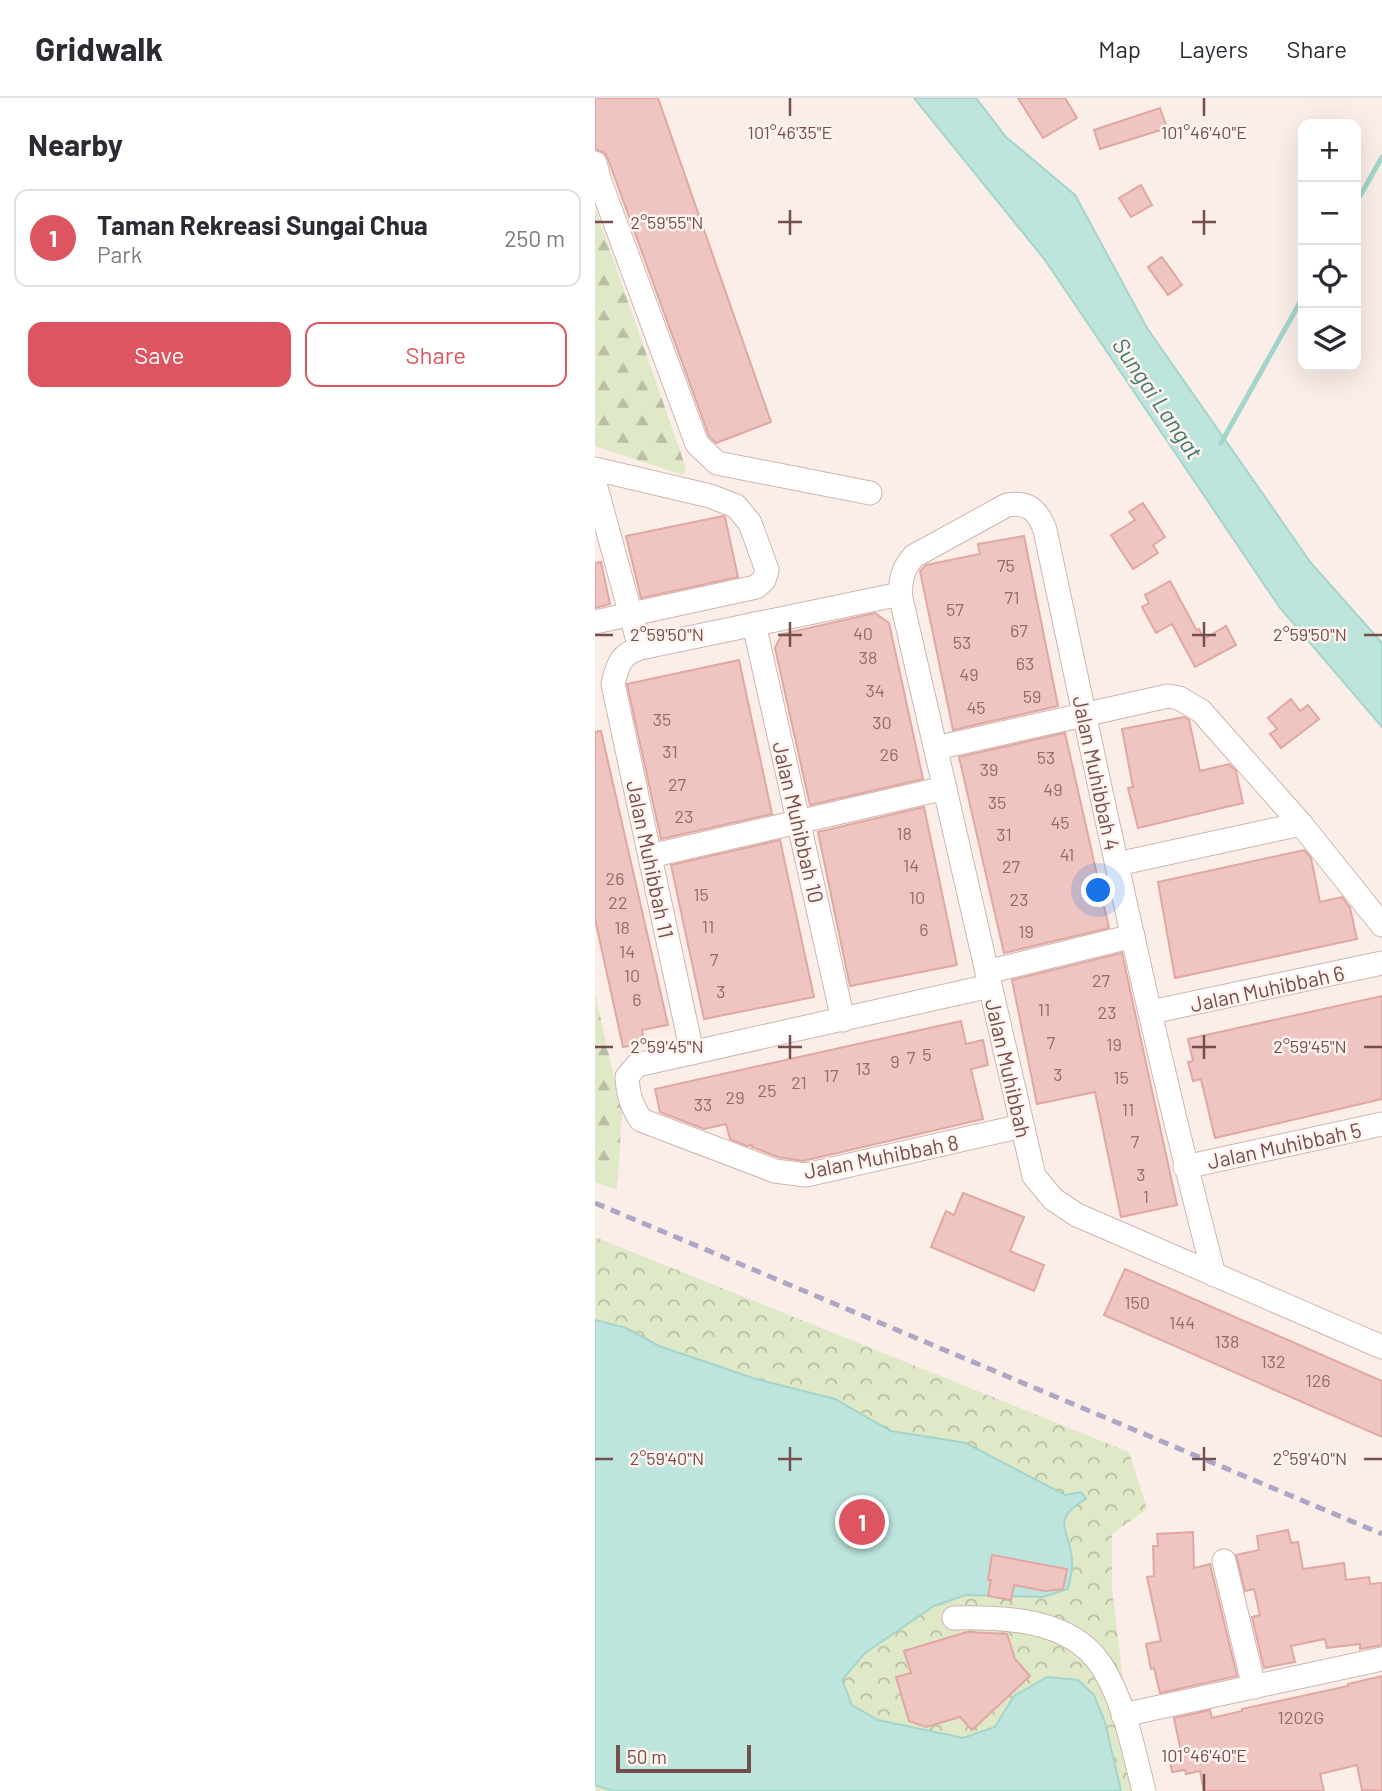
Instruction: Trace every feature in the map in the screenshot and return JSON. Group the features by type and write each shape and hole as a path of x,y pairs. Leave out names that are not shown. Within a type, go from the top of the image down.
{"street":[{"path":"595,163 697,444 717,463 870,494"},
{"path":"595,469 710,496 736,506 750,523 767,570 764,580 756,587 595,622"},
{"path":"595,484 640,648 754,624 901,586"},
{"name":"Jalan Muhibbah 4","path":"901,586 906,565 914,556 1007,505 1018,503 1031,506 1040,517 1185,1167 1213,1275"},
{"name":"Jalan Muhibbah","path":"901,586 1034,1176 1053,1199 1077,1215 1382,1347"},
{"name":"Jalan Muhibbah 10","path":"754,624 843,1020"},
{"name":"Jalan Muhibbah 11","path":"640,648 628,652 617,665 613,684 692,1053"},
{"path":"936,748 1168,696 1179,698 1201,711 1301,824 1382,925"},
{"path":"650,856 945,788"},
{"path":"1117,864 1301,824"},
{"path":"692,1053 843,1020 1133,936"},
{"name":"Jalan Muhibbah 6","path":"1151,1012 1382,963"},
{"name":"Jalan Muhibbah 8","path":"692,1053 637,1065 627,1077 632,1106 641,1120 775,1171 806,1175 1022,1126"},
{"name":"Jalan Muhibbah 5","path":"1185,1167 1382,1124"},
{"path":"1224,1561 1254,1687"},
{"path":"954,1618 1019,1620 1051,1628 1077,1642 1100,1663 1123,1715 1144,1791"},
{"path":"1123,1715 1382,1659"}],"green space":[{"path":"595,207 686,468 683,475 595,446"},
{"path":"595,993 622,1113 617,1190 595,1182"},
{"path":"595,1237 1129,1452 1147,1509 1112,1534 1112,1588 1136,1791 595,1791"}],"water":[{"name":"Sungai Langat","path":"914,98 976,98 1006,137 1075,195 1147,328 1311,563 1382,643 1382,727 1280,608 1045,260"},
{"path":"595,1320 626,1328 659,1346 756,1379 835,1399 891,1431 966,1443 1065,1495 1081,1492 1086,1499 1068,1514 1064,1527 1072,1564 1068,1589 1043,1597 966,1595 934,1606 865,1653 842,1680 852,1705 878,1720 963,1738 995,1727 1014,1696 1047,1677 1078,1680 1094,1695 1105,1722 1121,1791 613,1791 595,1785"}],"building":[{"path":"595,98 658,98 771,422 716,443 709,436 608,159 605,153 595,149"},
{"path":"1018,98 1065,98 1077,118 1043,138"},
{"path":"1160,108 1167,128 1100,149 1094,130"},
{"path":"1141,185 1152,205 1131,217 1119,198"},
{"path":"1162,257 1182,285 1168,295 1148,267"},
{"path":"1143,503 1165,537 1153,545 1158,553 1133,569 1111,535 1135,520 1129,512"},
{"path":"723,516 738,577 641,598 626,536"},
{"path":"1024,536 1058,706 953,730 920,571 926,565 980,554 978,544"},
{"path":"601,562 610,604 595,608 595,563"},
{"path":"1170,581 1204,639 1226,626 1236,645 1195,667 1172,624 1156,633 1142,607 1149,603 1145,595"},
{"path":"875,613 889,623 923,779 810,805 775,648 782,634"},
{"path":"739,660 772,814 661,839 627,684"},
{"path":"1291,699 1300,711 1308,705 1319,719 1281,748 1270,734 1277,729 1268,718"},
{"path":"1184,717 1189,720 1200,771 1229,764 1236,771 1243,803 1138,828 1128,788 1133,787 1122,729"},
{"path":"601,731 668,1025 642,1030 644,1043 623,1047 595,919 595,732"},
{"path":"1065,733 1109,928 1004,953 959,757"},
{"path":"924,807 957,965 850,986 818,832"},
{"path":"780,840 814,997 704,1019 671,865"},
{"path":"1304,850 1311,858 1320,902 1342,897 1350,908 1357,939 1175,978 1158,882"},
{"path":"1122,953 1177,1205 1121,1217 1095,1092 1037,1104 1012,980"},
{"path":"1382,996 1382,1099 1215,1138 1201,1079 1193,1081 1188,1062 1193,1061 1188,1039"},
{"path":"961,1021 966,1044 983,1040 988,1065 971,1069 983,1119 803,1161 778,1157 752,1145 747,1146 730,1139 726,1124 704,1129 660,1112 655,1089"},
{"path":"963,1193 1024,1217 1010,1251 1044,1265 1034,1291 931,1247 946,1211 954,1215"},
{"path":"1125,1269 1382,1381 1382,1437 1104,1315"},
{"path":"1288,1530 1291,1543 1298,1542 1303,1569 1344,1563 1346,1580 1369,1577 1370,1584 1382,1583 1382,1645 1360,1649 1360,1644 1327,1648 1325,1639 1291,1646 1295,1662 1264,1668 1252,1617 1260,1615 1254,1589 1245,1591 1236,1555 1259,1550 1257,1536"},
{"path":"1193,1532 1194,1568 1210,1564 1237,1676 1160,1693 1146,1644 1161,1641 1147,1577 1154,1576 1153,1546 1158,1546 1157,1534"},
{"path":"992,1555 1067,1569 1063,1589 1045,1591 1014,1585 1011,1600 988,1596"},
{"path":"967,1632 1007,1634 1015,1659 1030,1676 972,1730 960,1717 926,1727 909,1721 896,1677 911,1673 904,1651"},
{"path":"1382,1676 1382,1791 1362,1790 1357,1765 1320,1774 1324,1791 1204,1791 1200,1771 1186,1774 1185,1770 1172,1772 1169,1755 1181,1752 1174,1718 1210,1710 1212,1718"}],"waterway":[{"path":"1361,194 1382,157"},
{"path":"1221,443 1298,306"}],"railway":[{"path":"595,1203 1382,1534"}],"place":[{"name":"Taman Rekreasi Sungai Chua","path":"862,1522"}]}
